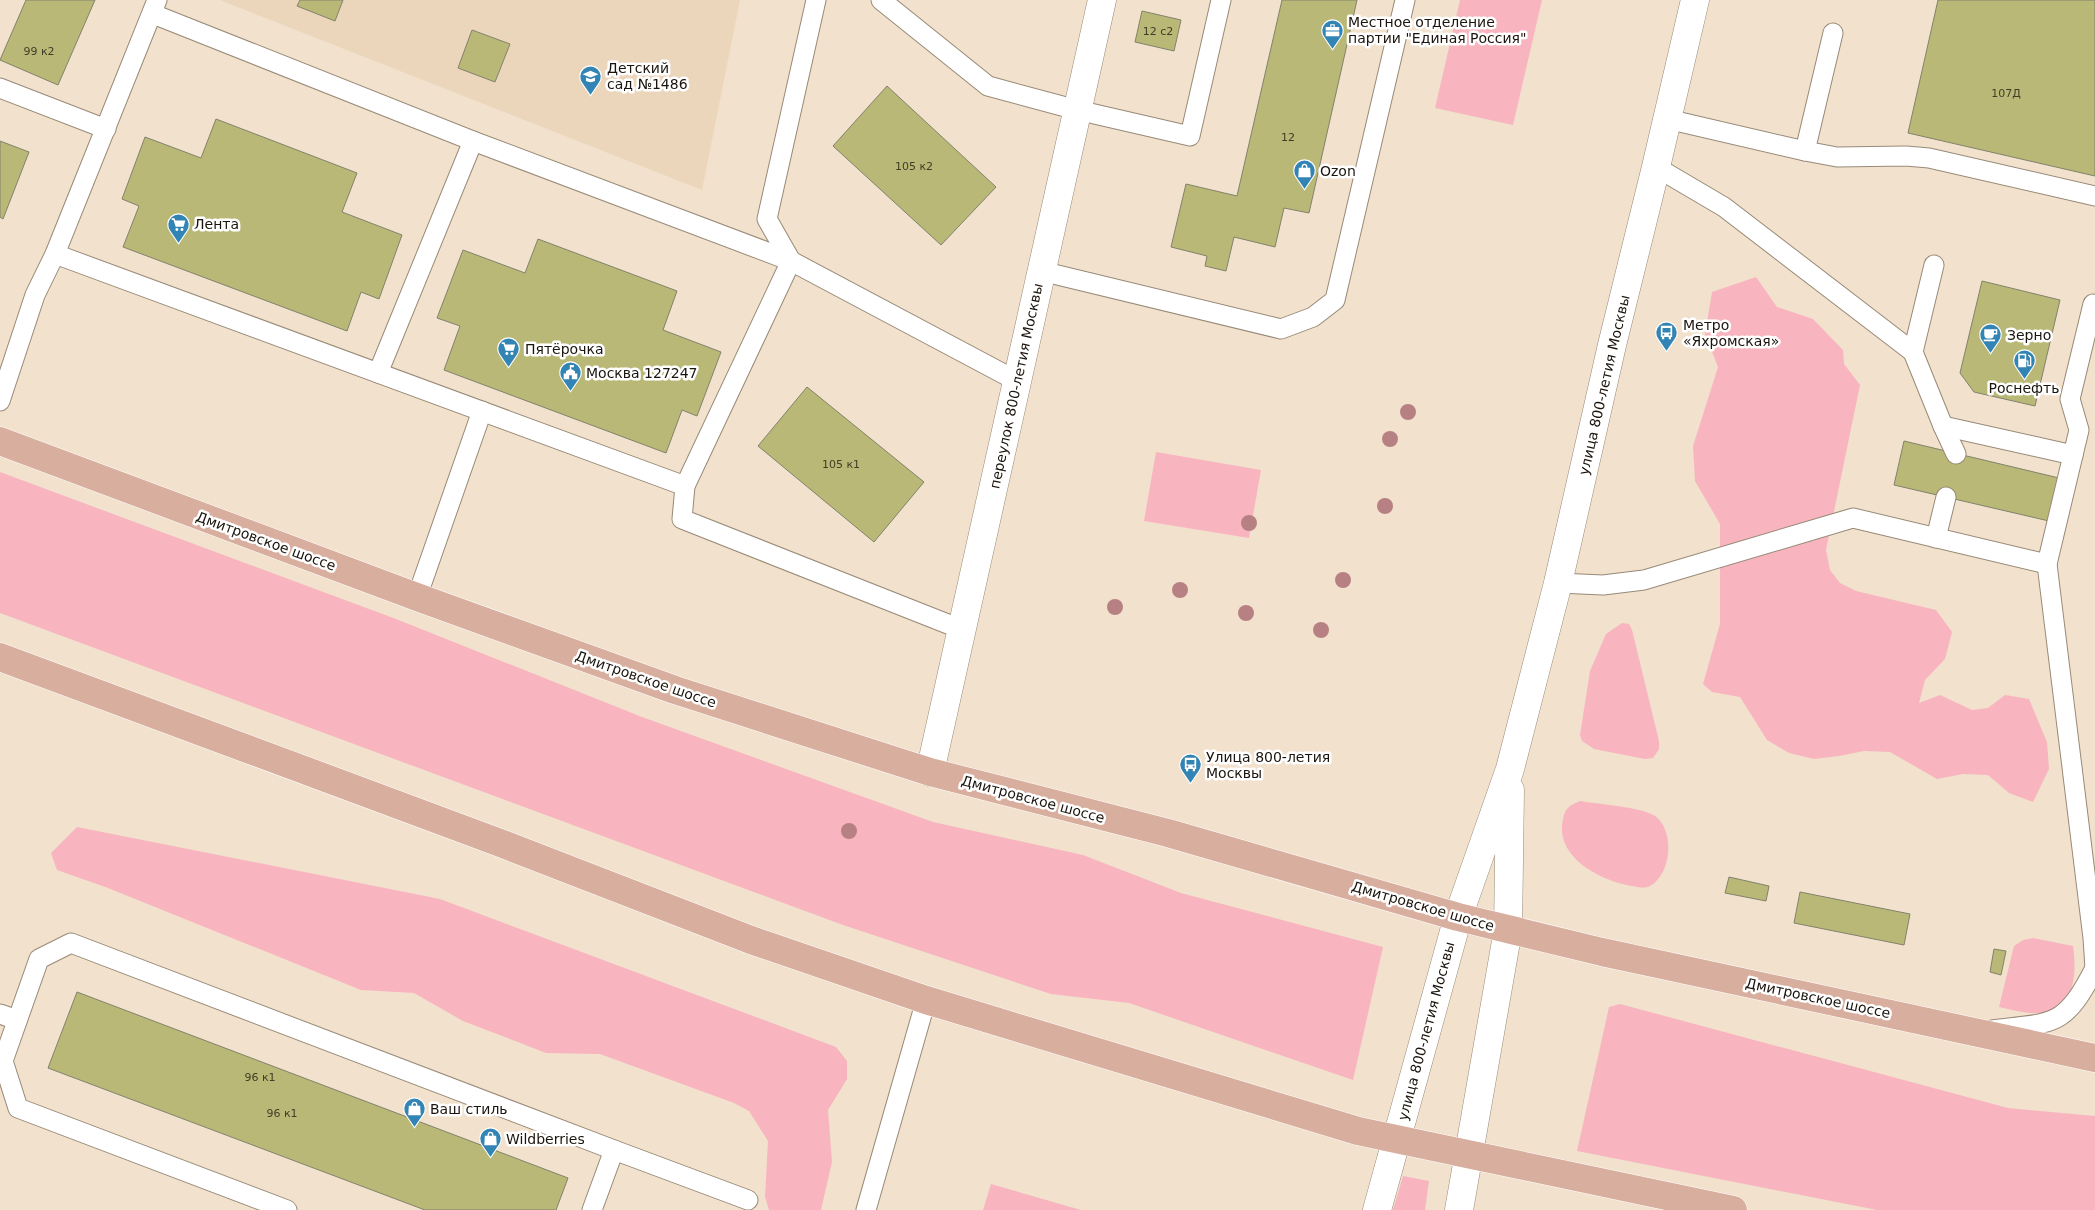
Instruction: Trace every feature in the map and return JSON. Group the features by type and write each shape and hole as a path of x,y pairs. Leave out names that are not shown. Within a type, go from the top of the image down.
{"main road":[{"name":"переулок 800-летия Москвы","path":"930,772 1102,0"},
{"name":"улица 800-летия Москвы","path":"1377,1210 1458,917 1510,769 1558,583 1694,0"},
{"name":"Дмитровское шоссе","path":"0,441 416,597 675,690 930,772 1168,833 1508,930 2095,1058"},
{"path":"0,657 503,844 751,940 926,1000 1358,1131 1733,1210"},
{"name":"улица 800-летия Москвы","path":"1459,1210 1508,930 1510,769"}],"lane":[{"path":"791,261 767,219 816,0"},
{"path":"880,0 988,86 1077,110 1190,136 1221,0"},
{"path":"1041,271 1281,328 1313,317 1335,300 1405,0"},
{"path":"0,400 35,295 55,254 155,7 473,141 791,261 1017,381"},
{"path":"1805,150 1833,33"},
{"path":"0,88 106,129"},
{"path":"1667,119 1837,157 1906,156 1929,158 2095,196"},
{"path":"378,373 473,141"},
{"path":"1656,167 1724,206 1913,352 1956,454"},
{"path":"55,254 685,486"},
{"path":"791,261 685,486 682,519 963,630"},
{"path":"1913,352 1934,265"},
{"path":"1980,1032 2045,1023 2057,1019 2070,1009 2081,994 2095,968 2093,938 2047,564 2079,430 2070,399 2093,304"},
{"path":"416,597 482,411"},
{"path":"1943,426 2073,455"},
{"path":"1936,538 1946,497"},
{"path":"1558,583 1603,585 1644,580 1853,518 2047,564"},
{"path":"287,1210 18,1108 3,1062 9,1017 39,959 70,943 748,1200"},
{"path":"866,1210 926,1000"},
{"path":"592,1210 614,1150"}],"shaded area":[{"name":"Детский сад №1486","path":"220,0 740,0 702,190"},
{"path":"1460,0 1542,0 1513,125 1435,108"},
{"path":"1756,277 1777,307 1813,319 1843,350 1844,364 1860,385 1826,550 1830,570 1840,583 1856,591 1936,610 1952,632 1945,659 1925,680 1919,703 1940,695 1972,710 1988,708 2005,695 2029,699 2047,742 2049,769 2033,802 2009,793 1988,775 1963,774 1937,779 1890,752 1864,751 1814,759 1789,753 1767,740 1740,697 1712,692 1703,684 1720,624 1720,524 1695,481 1693,446 1718,367 1705,334 1712,292"},
{"path":"1156,452 1261,470 1249,538 1144,521"},
{"path":"0,472 396,619 642,717 933,822 1083,855 1181,893 1383,947 1353,1080 1129,1003 1051,994 843,925 0,613"},
{"path":"1622,623 1629,624 1632,630 1659,741 1659,749 1653,758 1645,759 1594,749 1582,741 1580,735 1590,671 1606,634"},
{"path":"1580,801 1640,810 1655,816 1666,831 1668,841 1667,862 1657,880 1646,887 1620,883 1594,873 1573,856 1566,845 1562,833 1563,819 1568,807"},
{"path":"77,827 440,899 836,1047 847,1061 847,1079 828,1110 832,1162 821,1210 769,1210 765,1197 768,1141 749,1111 734,1103 600,1054 546,1053 463,1021 414,993 361,990 108,888 57,870 51,853"},
{"path":"2033,938 2073,946 2074,971 2070,993 2064,1002 2056,1008 2044,1012 2030,1013 1999,1007 2014,946 2023,940"},
{"path":"1620,1004 2008,1108 2095,1116 2095,1210 1877,1210 1577,1151 1609,1007"},
{"path":"1403,1176 1429,1181 1425,1210 1393,1210"},
{"path":"991,1184 1081,1210 983,1210"}],"building":[{"path":"26,0 95,0 58,85 0,60"},
{"path":"300,0 343,0 335,21 297,6"},
{"path":"1282,0 1357,0 1309,213 1284,208 1275,247 1234,237 1226,271 1205,266 1207,256 1171,247 1186,184 1237,196"},
{"path":"1938,0 2095,0 2095,176 1908,133"},
{"path":"1142,11 1181,20 1174,51 1135,42"},
{"path":"472,30 510,44 495,82 458,68"},
{"path":"887,86 996,187 941,245 833,146"},
{"path":"216,119 357,173 342,212 402,235 379,299 361,292 347,331 123,247 139,206 122,199 145,137 201,158"},
{"path":"0,141 29,152 3,219 0,217"},
{"path":"538,239 677,291 663,330 721,352 697,416 682,410 666,453 444,370 460,326 437,318 463,250 525,273"},
{"path":"1982,281 2060,300 2035,406 1974,392 1960,373"},
{"path":"807,387 924,482 874,542 758,446"},
{"path":"1904,441 2059,478 2049,521 1894,485"},
{"path":"1729,877 1769,886 1766,901 1725,893"},
{"path":"1800,892 1910,914 1904,945 1794,923"},
{"path":"1994,949 2006,951 2001,975 1990,972"},
{"path":"77,992 568,1178 556,1210 425,1210 48,1068"}],"place":[{"name":"Местное отделение партии \"Единая Россия\"","path":"1332,49"},
{"name":"Детский сад №1486","path":"591,95"},
{"name":"Ozon","path":"1304,190"},
{"name":"Лента","path":"178,243"},
{"name":"Метро «Яхромская»","path":"1667,352"},
{"name":"Зерно","path":"1991,354"},
{"name":"Пятёрочка","path":"509,368"},
{"name":"Роснефть","path":"2024,379"},
{"name":"Москва 127247","path":"570,392"},
{"name":"Улица 800-летия Москвы","path":"1190,784"},
{"name":"Ваш стиль","path":"414,1128"},
{"name":"Wildberries","path":"490,1158"}]}
